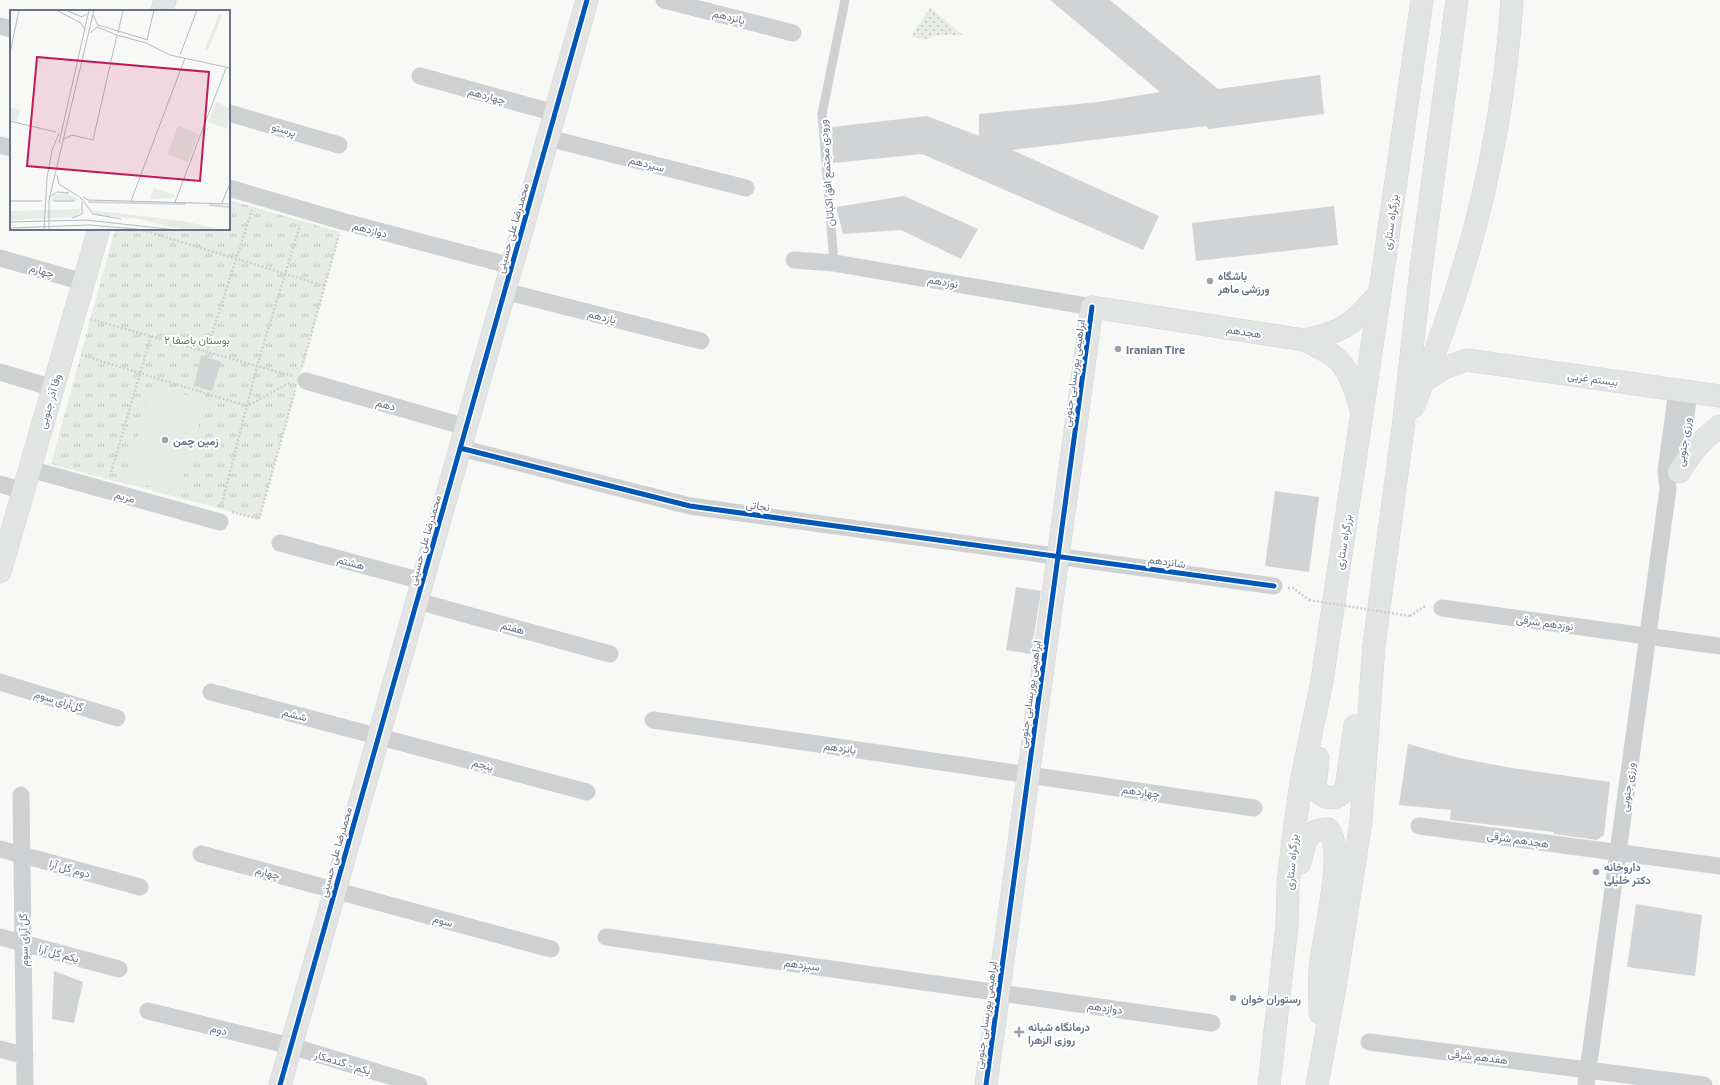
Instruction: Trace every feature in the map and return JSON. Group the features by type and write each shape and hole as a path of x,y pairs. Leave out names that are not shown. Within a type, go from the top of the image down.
{"main road":[{"path":"162,10 165,0"},
{"name":"محمدرضا علی حسینی","path":"280,1085 587,0"},
{"path":"1317,1085 1322,1050 1335,987 1361,821 1374,645 1403,428 1420,270 1457,0"},
{"path":"1403,428 1424,381 1465,264 1487,179 1509,50 1512,0"},
{"name":"بزرگراه ستاری","path":"1269,1085 1287,925 1288,884 1301,782 1322,681 1380,292 1420,6"},
{"name":"وفا آذر جنوبی","path":"0,572 99,230"},
{"name":"هجدهم","path":"1092,307 1304,340 1328,336 1342,330 1361,316 1380,292"},
{"name":"ابراهیمی پوربسابی جنوبی","path":"986,1085 1092,307"},
{"path":"1440,337 1451,350 1467,360"},
{"path":"1304,340 1333,355 1344,367 1355,388 1362,412"},
{"path":"1424,381 1444,368 1467,360"},
{"name":"بیستم غربی","path":"1467,360 1720,396"},
{"path":"1673,480 1692,450 1720,426"},
{"path":"1322,681 1321,716 1315,788 1320,794 1334,798 1342,794 1346,788 1365,670 1374,645"},
{"path":"1287,925 1305,842 1314,831 1328,829 1333,834 1336,848 1320,970 1322,1050"}],"street":[{"name":"پانزدهم","path":"664,0 793,33"},
{"path":"0,26 10,29"},
{"name":"چهاردهم","path":"420,76 555,113"},
{"name":"پرستو","path":"230,113 339,145"},
{"name":"سیزدهم","path":"548,138 746,188"},
{"path":"0,145 10,148"},
{"name":"دوازدهم","path":"230,188 345,222 512,266"},
{"name":"چهارم","path":"0,258 84,282"},
{"name":"نوزدهم","path":"794,260 834,263 1092,307"},
{"name":"یازدهم","path":"504,291 700,342"},
{"path":"0,372 53,388"},
{"name":"دهم","path":"301,379 466,427"},
{"name":"ورزی جنوبی","path":"1587,1077 1648,636 1673,480 1666,471 1683,391"},
{"name":"نجاتی","path":"460,448 690,506 1058,557"},
{"name":"مریم","path":"30,469 221,514"},
{"path":"0,484 23,491"},
{"name":"هشتم","path":"280,544 420,591"},
{"name":"شانزدهم","path":"1058,557 1274,586"},
{"name":"هفتم","path":"420,591 610,654"},
{"name":"نوزدهم شرقی","path":"1442,608 1720,646"},
{"name":"گل‌آرای سوم","path":"0,682 117,718"},
{"name":"ششم","path":"211,692 378,737"},
{"name":"پانزدهم","path":"653,720 1028,775"},
{"name":"پنجم","path":"378,737 587,792"},
{"name":"چهاردهم","path":"1028,775 1254,808"},
{"name":"گل آرای سوم","path":"21,795 26,1085"},
{"name":"هجدهم شرقی","path":"1419,826 1720,866"},
{"name":"دوم گل‌ آرا","path":"0,849 140,887"},
{"name":"چهارم","path":"201,854 335,890"},
{"name":"سوم","path":"335,890 551,949"},
{"name":"یکم گل‌ آرا","path":"0,937 119,969"},
{"name":"سیزدهم","path":"606,937 998,991"},
{"name":"دوازدهم","path":"998,991 1212,1023"},
{"name":"دوم","path":"148,1011 291,1046"},
{"name":"هفدهم شرقی","path":"1369,1042 1587,1077 1704,1085"},
{"name":"یکم - گندمکار","path":"291,1046 419,1085"},
{"path":"0,1049 25,1056"}],"lane":[{"name":"ورودی مجتمع افق اکباتان","path":"834,263 822,114 836,36 845,0"}],"path":[{"path":"206,352 253,207 247,205"},
{"path":"302,221 258,366 221,509 221,514 259,520 301,379 324,286 340,232"},
{"path":"142,230 324,286"},
{"path":"88,326 92,312"},
{"path":"81,354 140,374 247,406 299,378 90,319"},
{"path":"109,479 151,336"},
{"path":"79,362 83,348"},
{"path":"1274,586 1293,588 1309,600 1410,616"}],"green space":[{"path":"930,8 963,35 937,35 925,40 911,36"},
{"name":"بوستان باصفا ۲","path":"230,200 340,232 259,519 51,464 115,230 230,230"},
{"name":"زمین چمن","path":"152,385 206,401 178,494 126,479"}],"building":[{"path":"1050,0 1110,0 1218,89 1320,75 1324,114 1209,129 1206,126 1012,150 1159,216 1143,250 922,154 833,163 832,127 927,116 979,136 979,114 1098,102 1160,92"},
{"path":"904,196 978,229 961,259 901,230 843,234 836,207"},
{"path":"1334,206 1338,245 1196,261 1192,223"},
{"path":"201,355 221,362 212,391 194,386"},
{"path":"1275,491 1319,497 1309,572 1265,566"},
{"path":"1016,587 1041,591 1031,654 1006,650"},
{"path":"1408,744 1459,758 1512,768 1610,782 1604,835 1597,840 1554,834 1554,832 1450,820 1451,810 1399,805"},
{"path":"1636,904 1702,915 1695,976 1627,967"},
{"path":"54,971 83,982 74,1023 52,1019"}],"cycle path":[{"path":"280,1085 587,0"},
{"path":"986,1085 1092,307"},
{"path":"460,448 690,506 1274,586"}],"place":[{"name":"باشگاه ورزشی ماهر","path":"1210,281"},
{"name":"Iranian Tire","path":"1118,349"},
{"name":"زمین چمن","path":"165,440"},
{"name":"داروخانه دکتر خلیلی","path":"1596,872"},
{"name":"رستوران خوان","path":"1233,998"},
{"name":"درمانگاه شبانه روزی الزهرا","path":"1019,1032"}]}
